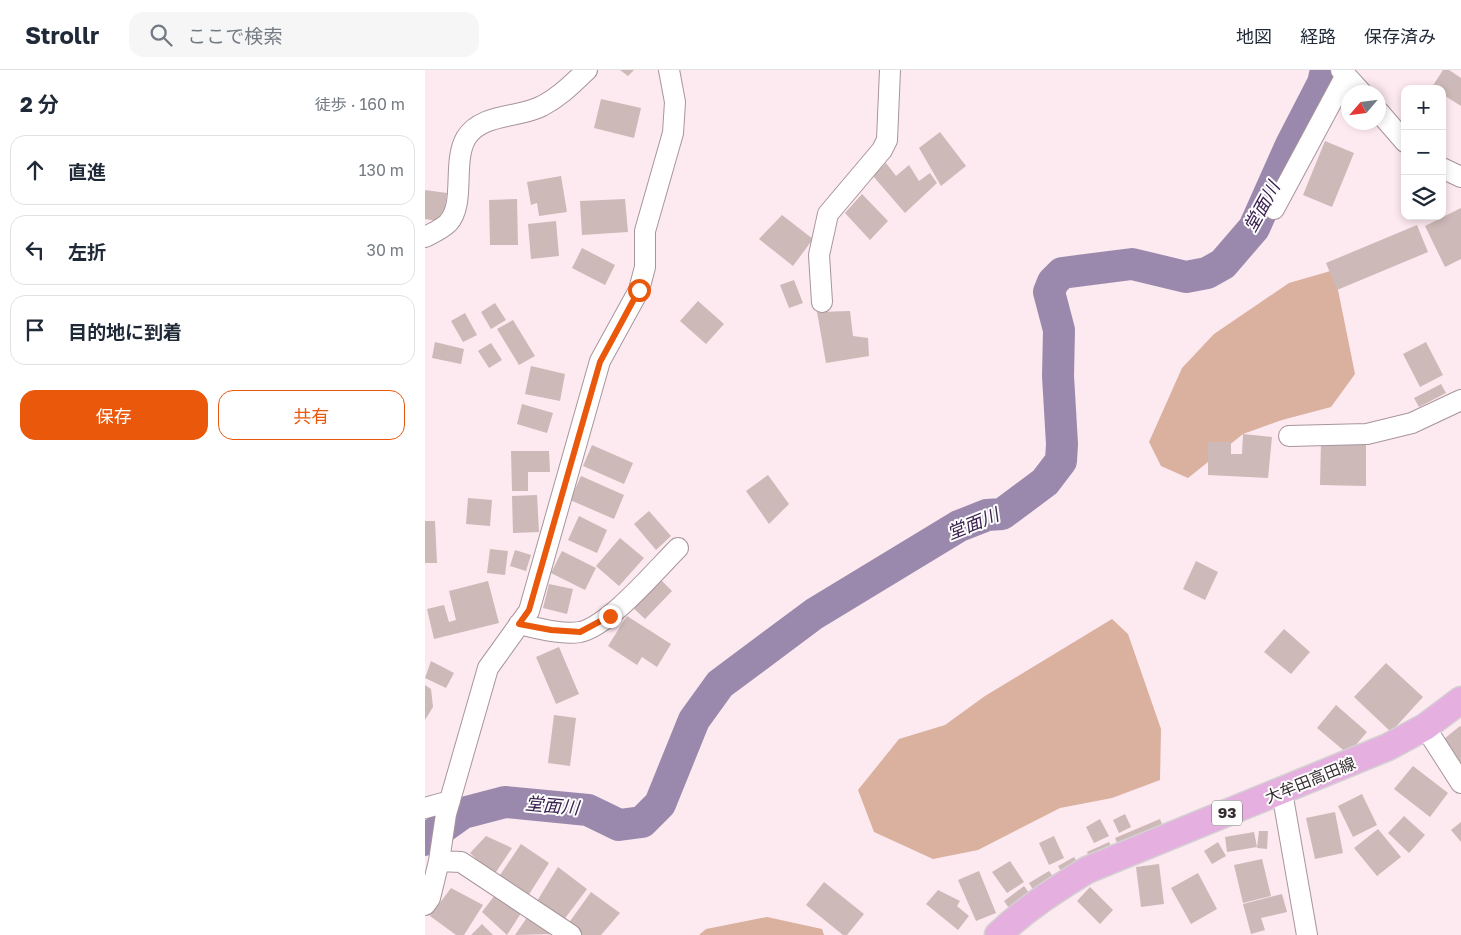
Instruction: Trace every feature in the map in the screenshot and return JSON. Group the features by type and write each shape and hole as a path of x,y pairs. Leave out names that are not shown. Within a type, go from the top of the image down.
{"main road":[{"name":"大牟田高田線","path":"998,935 1014,919 1045,896 1087,870 1388,747 1425,727 1461,700"}],"street":[{"path":"425,905 430,898 439,861 441,838 448,808 488,668 529,610 600,362 639,290 645,267 645,232 673,133 675,102 669,70"},
{"path":"822,302 819,255 828,214 883,150 887,140 890,70"},
{"path":"425,237 449,222 456,208 460,156 467,137 483,123 541,107 559,96 582,71"},
{"path":"1274,209 1343,72 1355,85"},
{"path":"1386,120 1401,137"},
{"path":"1446,170 1461,177"},
{"path":"1289,436 1367,434 1412,423 1461,400"},
{"path":"519,624 551,630 580,632 610,616 678,548"},
{"path":"1425,727 1461,782"},
{"path":"1281,792 1307,935"},
{"path":"425,808 448,808"},
{"path":"439,861 461,862 571,935"}],"shaded area":[{"path":"1334,270 1355,374 1331,407 1282,420 1243,434 1188,478 1161,466 1149,442 1182,368 1214,334 1289,283"},
{"path":"1112,619 1128,634 1161,729 1160,780 1112,798 1060,808 978,850 933,859 874,832 858,790 899,739 945,725 985,696"},
{"path":"767,917 822,929 824,935 699,935 706,929"}],"building":[{"path":"620,70 634,70 628,76"},
{"path":"1443,70 1449,70 1461,78 1461,106 1446,97 1446,85 1433,85"},
{"path":"601,99 641,108 634,138 594,128"},
{"path":"940,132 966,166 941,186 919,148"},
{"path":"1325,141 1354,153 1332,207 1303,195"},
{"path":"886,163 896,176 909,165 919,181 930,173 937,183 905,213 873,176"},
{"path":"561,176 567,212 539,216 537,203 531,205 527,182"},
{"path":"425,190 447,193 443,222 425,219"},
{"path":"862,194 888,221 870,240 845,213"},
{"path":"517,199 518,245 490,245 489,200"},
{"path":"625,199 628,232 582,235 580,201"},
{"path":"1461,208 1461,259 1445,267 1425,226 1437,220 1446,220 1446,216"},
{"path":"782,215 813,239 793,266 759,239"},
{"path":"556,221 559,256 531,259 528,224"},
{"path":"1417,225 1428,252 1337,290 1326,263"},
{"path":"582,248 615,265 605,285 572,268"},
{"path":"794,280 803,303 789,308 780,285"},
{"path":"698,301 724,324 706,344 680,321"},
{"path":"495,303 506,320 491,329 481,312"},
{"path":"850,311 853,336 868,338 869,356 826,363 817,312"},
{"path":"465,313 477,335 463,342 451,321"},
{"path":"513,320 535,356 519,365 497,329"},
{"path":"435,342 464,349 461,364 432,358"},
{"path":"1426,342 1443,375 1420,387 1403,354"},
{"path":"491,343 502,360 489,368 478,351"},
{"path":"531,366 565,374 560,401 525,394"},
{"path":"1441,384 1446,393 1419,407 1414,398"},
{"path":"522,404 553,413 547,433 517,424"},
{"path":"1243,434 1272,437 1268,478 1208,475 1208,442 1231,442 1231,454 1242,454"},
{"path":"1321,440 1366,441 1366,486 1320,485"},
{"path":"592,445 633,463 624,484 583,466"},
{"path":"511,451 549,451 550,472 528,472 528,491 512,491"},
{"path":"768,475 789,504 769,524 746,491"},
{"path":"581,476 624,495 614,519 570,500"},
{"path":"537,495 539,532 513,533 512,496"},
{"path":"468,498 492,500 490,526 466,524"},
{"path":"649,511 671,536 656,550 634,524"},
{"path":"579,516 607,530 597,553 568,540"},
{"path":"425,521 435,521 437,563 425,563"},
{"path":"620,538 644,558 619,586 596,566"},
{"path":"490,549 508,551 505,575 487,573"},
{"path":"515,550 531,555 526,571 510,566"},
{"path":"562,551 596,568 585,590 551,573"},
{"path":"1196,561 1218,572 1205,600 1183,589"},
{"path":"655,574 672,591 645,619 628,603"},
{"path":"488,581 499,623 434,639 427,609 444,605 449,622 456,620 449,591"},
{"path":"549,584 573,589 567,614 543,608"},
{"path":"627,616 671,644 657,667 642,657 637,665 608,646"},
{"path":"1284,629 1310,652 1291,674 1264,652"},
{"path":"559,647 579,694 556,704 536,657"},
{"path":"431,661 454,673 446,688 425,678"},
{"path":"1386,663 1423,697 1391,732 1354,697"},
{"path":"425,685 431,689 433,707 425,720"},
{"path":"1336,705 1367,732 1348,754 1317,728"},
{"path":"554,715 576,718 570,766 548,763"},
{"path":"1461,727 1461,769 1439,743"},
{"path":"1413,766 1448,793 1430,817 1394,789"},
{"path":"1362,794 1377,825 1353,837 1338,806"},
{"path":"1335,812 1343,853 1315,859 1306,818"},
{"path":"1125,814 1131,827 1119,833 1113,820"},
{"path":"1404,816 1425,835 1409,853 1388,833"},
{"path":"1100,819 1109,836 1094,843 1086,827"},
{"path":"1160,819 1163,827 1119,847 1115,838"},
{"path":"1461,822 1461,842 1451,830"},
{"path":"1378,829 1401,857 1377,876 1354,848"},
{"path":"1259,831 1268,831 1267,849 1257,848"},
{"path":"1254,832 1257,847 1227,852 1225,837"},
{"path":"486,836 512,848 494,875 470,853"},
{"path":"1054,836 1064,858 1049,865 1039,843"},
{"path":"1109,842 1113,850 1090,860 1087,852"},
{"path":"1218,842 1226,856 1212,864 1204,851"},
{"path":"521,844 549,863 528,896 500,875"},
{"path":"1074,857 1080,866 1064,876 1058,866"},
{"path":"1262,859 1271,896 1243,903 1234,865"},
{"path":"1010,861 1024,882 1007,893 992,872"},
{"path":"1159,864 1164,904 1141,907 1136,867"},
{"path":"558,867 587,889 563,921 537,901"},
{"path":"979,871 996,913 976,921 958,880"},
{"path":"1049,871 1056,881 1035,893 1029,883"},
{"path":"1198,873 1217,909 1191,924 1171,888"},
{"path":"824,882 864,914 847,935 843,935 806,905"},
{"path":"1024,886 1032,897 1011,911 1004,901"},
{"path":"1090,887 1113,910 1100,924 1077,901"},
{"path":"451,888 483,905 464,935 456,935 430,916"},
{"path":"938,890 960,901 957,906 969,916 958,930 926,904"},
{"path":"498,891 523,910 507,935 482,912"},
{"path":"591,892 620,913 601,935 582,935 568,924"},
{"path":"1282,894 1287,912 1261,918 1265,930 1251,934 1243,904"},
{"path":"528,916 554,934 515,935"},
{"path":"482,924 493,935 471,935"}],"waterway":[{"name":"堂面川","path":"425,840 463,813 505,802 588,810 619,825 642,822 660,804 694,720 720,684 814,614 959,526 987,515 1002,514 1045,482 1061,461 1062,444 1058,376 1059,330 1049,292 1053,282 1062,273 1132,264 1186,277 1207,273 1223,264 1254,228 1291,145 1323,83 1326,70"}],"route":[{"path":"610,616 580,632 551,630 519,624 529,610 600,362 639,290"}]}
